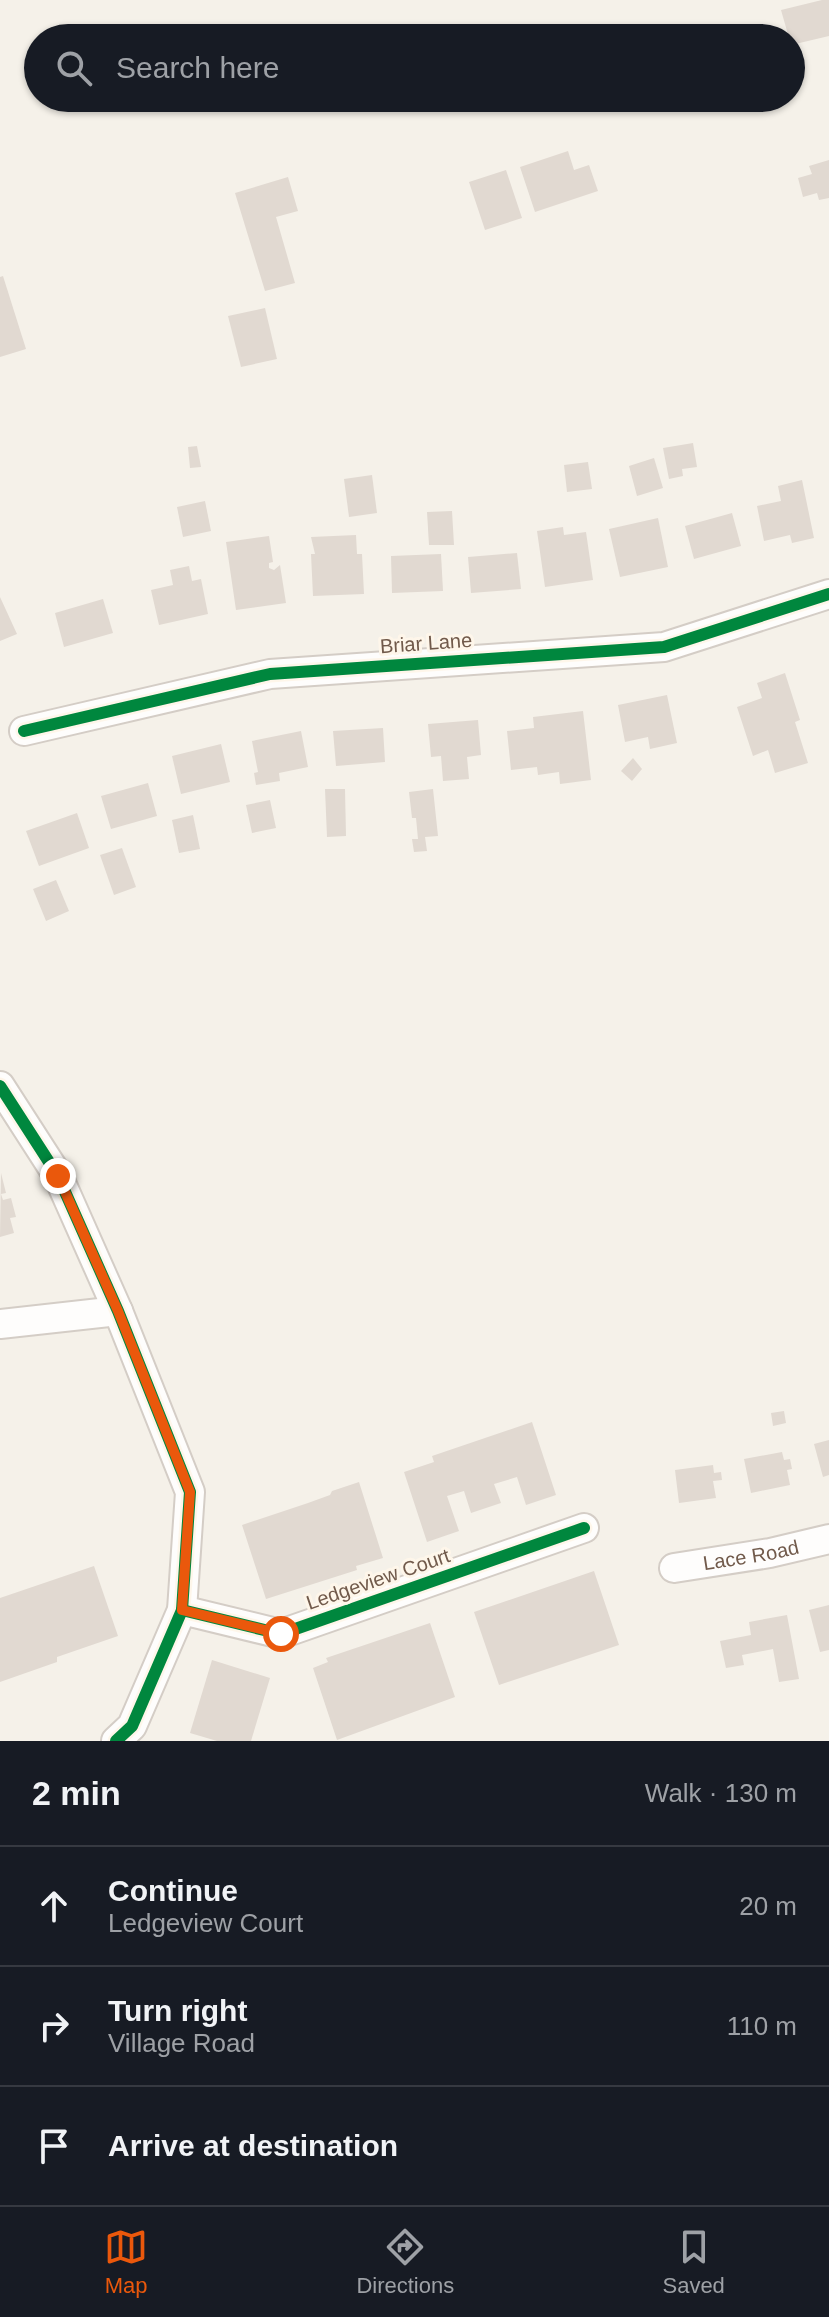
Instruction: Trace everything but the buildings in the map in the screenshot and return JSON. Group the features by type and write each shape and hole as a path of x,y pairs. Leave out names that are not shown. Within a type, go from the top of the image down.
{"street":[{"name":"Briar Lane","path":"24,731 270,674 664,647 829,594"},
{"path":"0,1086 58,1176 118,1311 190,1492 182,1610 132,1726 116,1741"},
{"path":"0,1324 118,1311"},
{"name":"Ledgeview Court","path":"182,1610 281,1634 584,1528"},
{"name":"Lace Road","path":"674,1568 770,1553 829,1539"}],"cycle path":[{"path":"24,731 270,674 664,647 829,594"},
{"path":"0,1086 58,1176 118,1311 190,1492 182,1610 132,1726 116,1741"},
{"path":"182,1610 281,1634 584,1528"}],"route":[{"path":"58,1176 118,1311 190,1492 182,1610 281,1634"}]}
